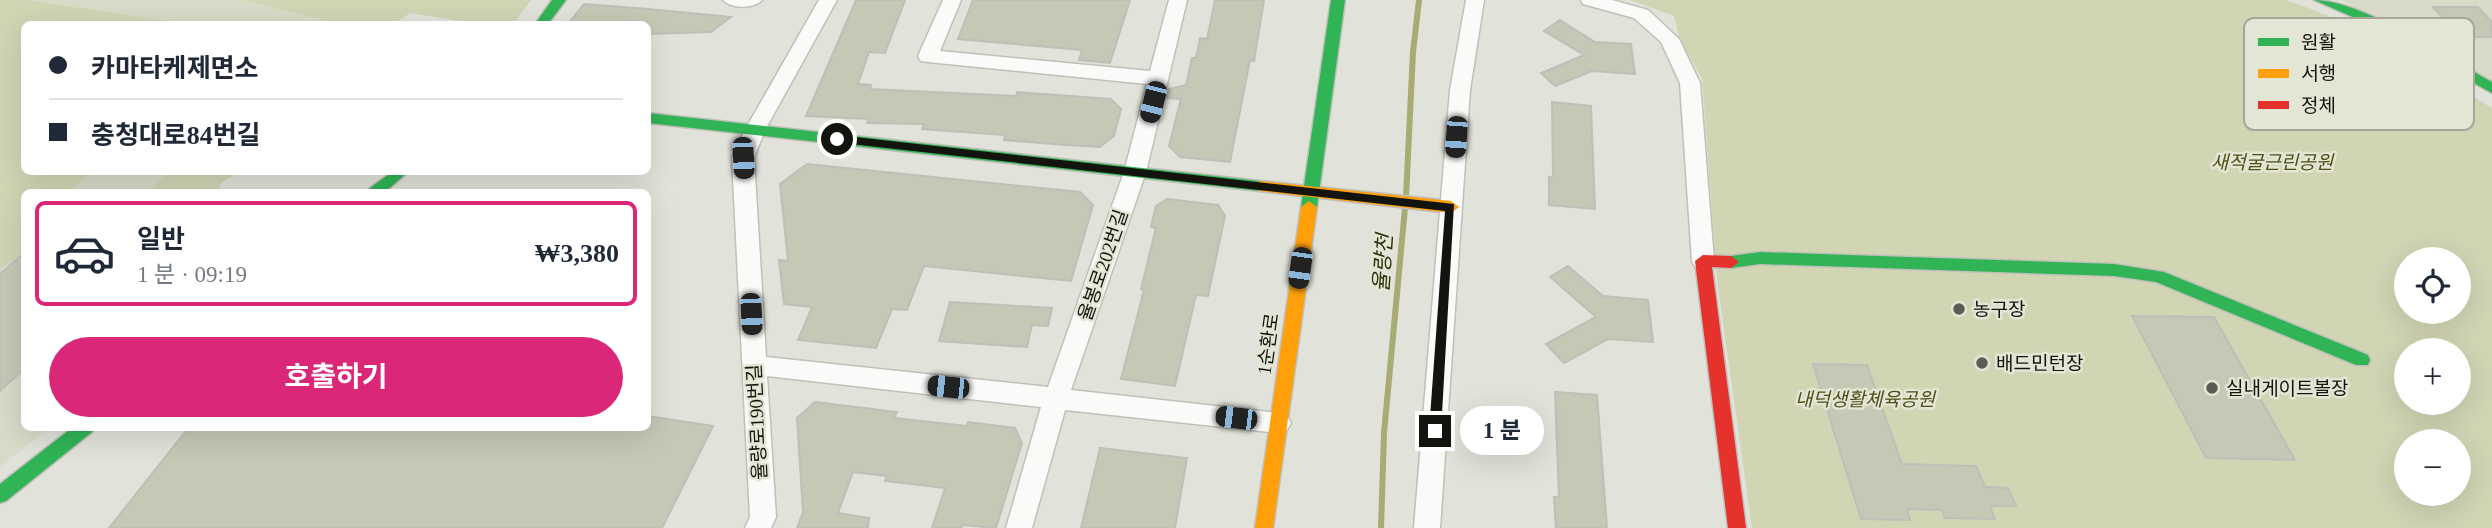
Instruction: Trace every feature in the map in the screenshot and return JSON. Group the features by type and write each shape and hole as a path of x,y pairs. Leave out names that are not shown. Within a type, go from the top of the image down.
{"street":[{"path":"543,21 559,0"},
{"path":"732,0 754,0"},
{"name":"율량로190번길","path":"758,528 762,517 743,158 755,130 828,0"},
{"path":"952,0 928,56 1159,79"},
{"name":"율봉로202번길","path":"1019,528 1056,399 1136,172 1178,0"},
{"name":"1순환로","path":"1264,528 1338,0"},
{"path":"1427,528 1460,90 1475,0"},
{"path":"1590,0 1642,14 1669,39 1690,83 1703,261 1737,528"},
{"path":"2321,0 2365,18"},
{"path":"2474,78 2492,88"},
{"path":"651,118 1451,207"},
{"path":"379,189 397,175"},
{"path":"1703,261 1741,262 1760,258 1852,260 2114,270 2158,276 2362,360"},
{"path":"753,365 1279,423"},
{"path":"4,501 38,465 81,431"}],"shaded area":[{"path":"0,0 375,0 392,21 21,21 21,175 233,175 220,184 220,189 21,189 21,431 45,431 0,467"},
{"path":"2342,0 2492,0 2492,83 2474,73 2474,18 2375,18"}],"green space":[{"path":"0,0 27,0 166,21 21,21 21,175 88,175 72,189 21,189 21,254 0,269"},
{"path":"244,0 531,0 515,21 460,21 410,13 398,21 327,21"},
{"path":"1630,0 2286,0 2332,18 2244,18 2244,130 2474,130 2474,97 2492,108 2492,528 1752,528 1717,280 1702,78 1680,40 1674,16"},
{"path":"166,175 233,175 220,184 220,189 150,189"}],"building":[{"path":"856,0 905,0 885,53 869,52 858,84 871,85 870,89 1016,96 1017,92 1111,99 1121,109 1114,136 1100,147 1066,145 1004,140 1005,135 922,129 924,124 867,123 869,119 806,116"},
{"path":"973,0 1130,0 1110,63 1079,60 1082,50 958,39"},
{"path":"1215,0 1264,0 1254,61 1250,60 1230,162 1180,157 1169,146 1181,99 1166,98 1169,89 1186,85 1200,38 1207,39"},
{"path":"584,4 731,17 711,32 651,34 651,21 570,21"},
{"path":"2433,7 2478,7 2492,22 2492,37 2474,37 2474,18 2443,18"},
{"path":"1560,20 1595,42 1631,44 1635,74 1592,71 1555,86 1541,73 1584,55 1544,31"},
{"path":"1552,102 1591,106 1595,209 1549,205 1549,177 1553,177"},
{"path":"807,164 1080,192 1093,205 1071,281 924,266 907,310 892,309 876,348 798,340 812,307 784,304 779,260 788,261 780,184"},
{"path":"1167,199 1218,205 1225,216 1208,296 1196,295 1175,386 1121,379 1144,290 1141,289 1156,228 1151,227 1156,206"},
{"path":"21,256 21,372 0,391 0,274"},
{"path":"1568,266 1603,296 1648,300 1653,342 1608,339 1564,363 1546,344 1596,317 1550,277"},
{"path":"950,302 1052,308 1048,326 1032,325 1027,347 939,341"},
{"name":"실내게이트볼장","path":"2132,316 2214,317 2295,460 2206,458"},
{"path":"1813,364 1867,365 1902,464 1976,466 1985,487 2008,488 2016,506 1990,506 1995,519 1945,518 1942,510 1907,509 1910,520 1861,519"},
{"path":"1555,392 1597,395 1607,528 1556,528 1554,497 1559,497"},
{"path":"815,402 897,412 894,418 967,426 968,422 1015,428 1022,443 996,528 962,525 962,528 932,528 945,488 885,481 887,476 853,472 838,513 869,518 868,528 797,528 803,512 797,418"},
{"path":"651,416 713,426 662,528 109,528 186,431 651,431"},
{"path":"1100,448 1187,458 1175,528 1081,528"}],"waterway":[{"name":"율량천","path":"1406,197 1413,52 1419,0"},
{"name":"율량천","path":"1381,528 1384,433 1405,208"}],"traffic: fast":[{"path":"543,21 559,0"},
{"path":"1309,207 1338,0"},
{"path":"2321,0 2365,18"},
{"path":"2474,78 2492,88"},
{"path":"651,118 1260,186"},
{"path":"379,189 397,175"},
{"path":"1731,262 1760,258 1852,260 2114,270 2158,276 2362,360"},
{"path":"0,495 81,431"}],"traffic: slow":[{"path":"1260,186 1451,207"},
{"path":"1264,528 1309,207"}],"traffic: jam":[{"path":"1731,262 1703,261 1737,528"}],"place":[{"name":"농구장","path":"1959,309"},
{"name":"배드민턴장","path":"1982,363"},
{"name":"실내게이트볼장","path":"2212,388"}],"route":[{"path":"837,139 1451,207 1435,431"}],"park label":[{"name":"새적굴근린공원","path":"2272,162"},
{"name":"내덕생활체육공원","path":"1865,399"}]}
